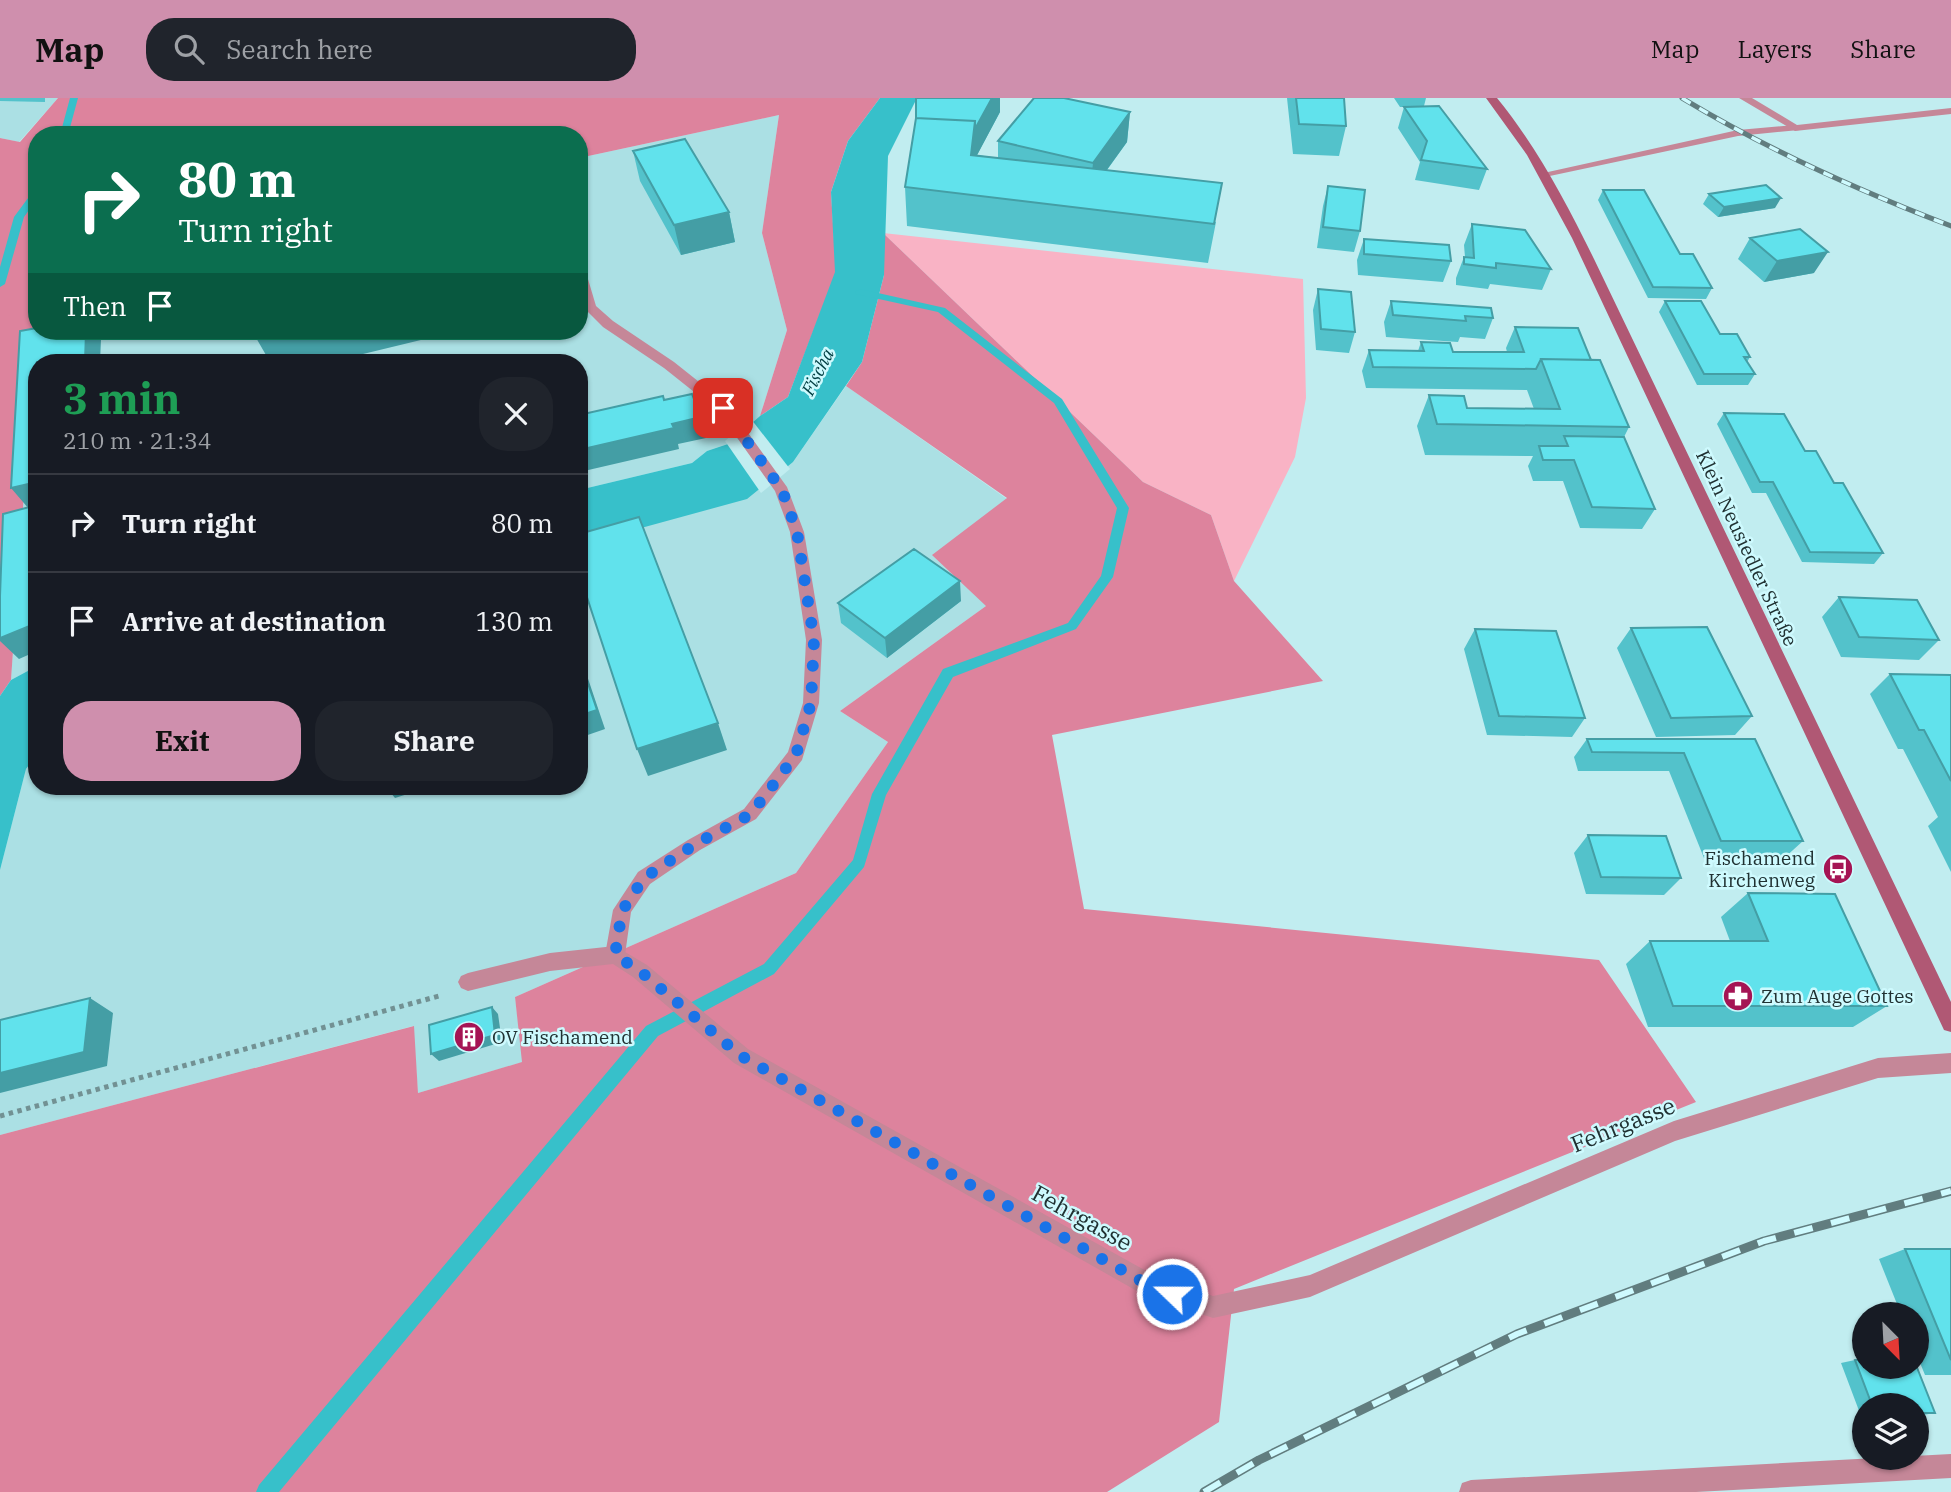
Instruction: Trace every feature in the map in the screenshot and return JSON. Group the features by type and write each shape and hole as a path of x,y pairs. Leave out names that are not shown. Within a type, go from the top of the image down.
{"main road":[{"name":"Klein Neusiedler Straße","path":"1492,98 1512,122 1545,174 1951,1023"}],"street":[{"path":"1744,98 1795,128"},
{"path":"1545,174 1738,133 1951,111"},
{"path":"468,982 550,962 615,955 622,911 644,878 694,845 751,814 796,755 811,703 814,640 797,532 782,490 723,408 670,365 608,324 590,307 588,300"},
{"name":"Fehrgasse","path":"615,955 640,971 741,1056 1152,1287 1213,1307 1310,1286 1674,1131 1878,1068 1951,1063"},
{"path":"1471,1492 1951,1466"}],"path":[{"path":"0,1116 427,1001 468,982"}],"shaded area":[{"path":"0,98 58,98 33,126 28,126 28,132 19,142 0,138"},
{"path":"58,98 880,98 848,141 831,192 836,272 788,397 760,416 787,330 762,233 779,115 588,156 588,126 34,126"},
{"path":"779,115 762,233 787,330 760,416 728,444 707,451 692,463 588,488 588,354 34,354 35,340 588,340 588,156"},
{"path":"28,133 28,340 35,340 34,354 28,354 28,436 11,680 0,696 0,138 20,142"},
{"path":"883,233 1303,279 1306,398 1295,457 1234,581 1211,515 1143,482"},
{"path":"883,233 1143,482 1211,515 1234,581 1323,681 1052,735 1084,909 1599,960 1696,1102 1234,1289 1219,1422 1107,1492 0,1492 0,1135 414,1026 418,1093 522,1062 515,997 796,873 888,742 840,711 986,606 932,555 1007,498 846,386 862,362 884,275"},
{"path":"846,386 1007,499 986,606 840,711 888,742 796,873 515,997 523,1062 418,1093 413,1026 0,1135 0,870 28,766 28,795 588,795 588,542 793,462"},
{"path":"28,436 28,671 11,680"}],"water":[{"name":"Fischa","path":"880,98 917,98 888,156 884,275 862,362 793,462 747,499 588,543 588,488 692,463 707,451 728,444 760,416 788,397 835,272 831,192 848,141"},
{"path":"28,671 28,766 0,870 0,696 11,680"}],"pier":[{"path":"751,419 790,469 761,493 725,441"}],"building":[{"path":"916,98 992,98 975,129 975,121 916,118"},
{"path":"1034,98 1064,98 1130,112 1093,163 998,141"},
{"path":"1296,98 1344,98 1346,126 1299,124"},
{"path":"1439,106 1487,169 1421,160 1427,141 1404,107"},
{"path":"916,118 975,121 971,155 1222,183 1214,224 905,187"},
{"path":"685,139 729,212 674,225 633,151"},
{"path":"1766,185 1781,198 1724,207 1709,194"},
{"path":"1328,186 1365,190 1360,231 1323,227"},
{"path":"1603,190 1644,190 1680,254 1693,254 1712,288 1653,287"},
{"path":"1472,224 1525,230 1551,269 1496,263 1496,268 1464,264 1464,257 1474,258"},
{"path":"1800,229 1828,252 1777,261 1750,238"},
{"path":"1364,239 1449,245 1451,261 1364,254"},
{"path":"1318,289 1351,292 1355,332 1321,329"},
{"path":"1391,301 1491,308 1493,318 1465,316 1466,321 1393,315"},
{"path":"1665,301 1701,301 1720,334 1737,334 1750,357 1744,357 1755,374 1704,374"},
{"path":"1515,327 1578,328 1591,360 1541,359 1536,369 1373,367 1369,350 1424,351 1421,342 1450,343 1453,352 1524,352"},
{"path":"28,330 28,340 86,340 85,354 28,354 28,484 11,488 20,331"},
{"path":"1541,359 1600,360 1629,427 1437,424 1429,395 1464,396 1467,408 1560,409"},
{"path":"692,394 701,417 672,424 674,428 588,448 588,413 663,396 664,400"},
{"path":"1724,413 1784,414 1805,451 1816,451 1834,483 1843,483 1883,553 1810,552 1773,482 1760,482"},
{"path":"1564,436 1624,437 1655,509 1592,507 1574,460 1543,460 1539,446 1568,446"},
{"path":"28,507 28,627 0,638 0,596 3,514"},
{"path":"639,517 718,723 637,749 588,600 588,531"},
{"path":"914,549 960,581 885,638 838,603"},
{"path":"1839,597 1917,600 1939,640 1859,637"},
{"path":"1707,627 1752,716 1671,718 1631,628"},
{"path":"1475,629 1556,631 1585,718 1499,716"},
{"path":"1890,674 1951,675 1951,781 1924,730 1919,730"},
{"path":"588,684 597,710 588,713"},
{"path":"1587,739 1755,739 1803,841 1721,841 1684,753 1592,752"},
{"path":"1588,835 1666,836 1681,878 1601,877"},
{"path":"1748,893 1835,894 1887,1006 1673,1006 1650,941 1768,941"},
{"path":"90,998 84,1052 0,1073 0,1020"},
{"name":"OV Fischamend","path":"492,1007 495,1035 431,1054 429,1025"},
{"path":"1905,1249 1951,1249 1951,1360 1929,1302"},
{"path":"1862,1379 1922,1379 1927,1393 1867,1393"},
{"path":"1929,1398 1935,1413 1929,1413"}],"waterway":[{"path":"66,126 74,98"},
{"path":"0,284 19,217 28,204"},
{"path":"266,1492 652,1031 769,969 859,863 879,794 948,673 1072,626 1107,577 1123,508 1058,401 941,310 860,292"}],"railway":[{"path":"1682,98 1747,135 1814,168 1951,226"},
{"path":"1204,1492 1259,1460 1517,1334 1764,1241 1951,1191"}],"place":[{"name":"Fischamend Kirchenweg","path":"1838,869"},
{"name":"Zum Auge Gottes","path":"1738,996"},
{"name":"OV Fischamend","path":"469,1037"}],"route":[{"path":"723,408 782,490 797,532 814,640 811,703 796,755 751,814 694,845 644,878 622,911 615,955 640,971 741,1056 1152,1287 1172,1294"}]}
